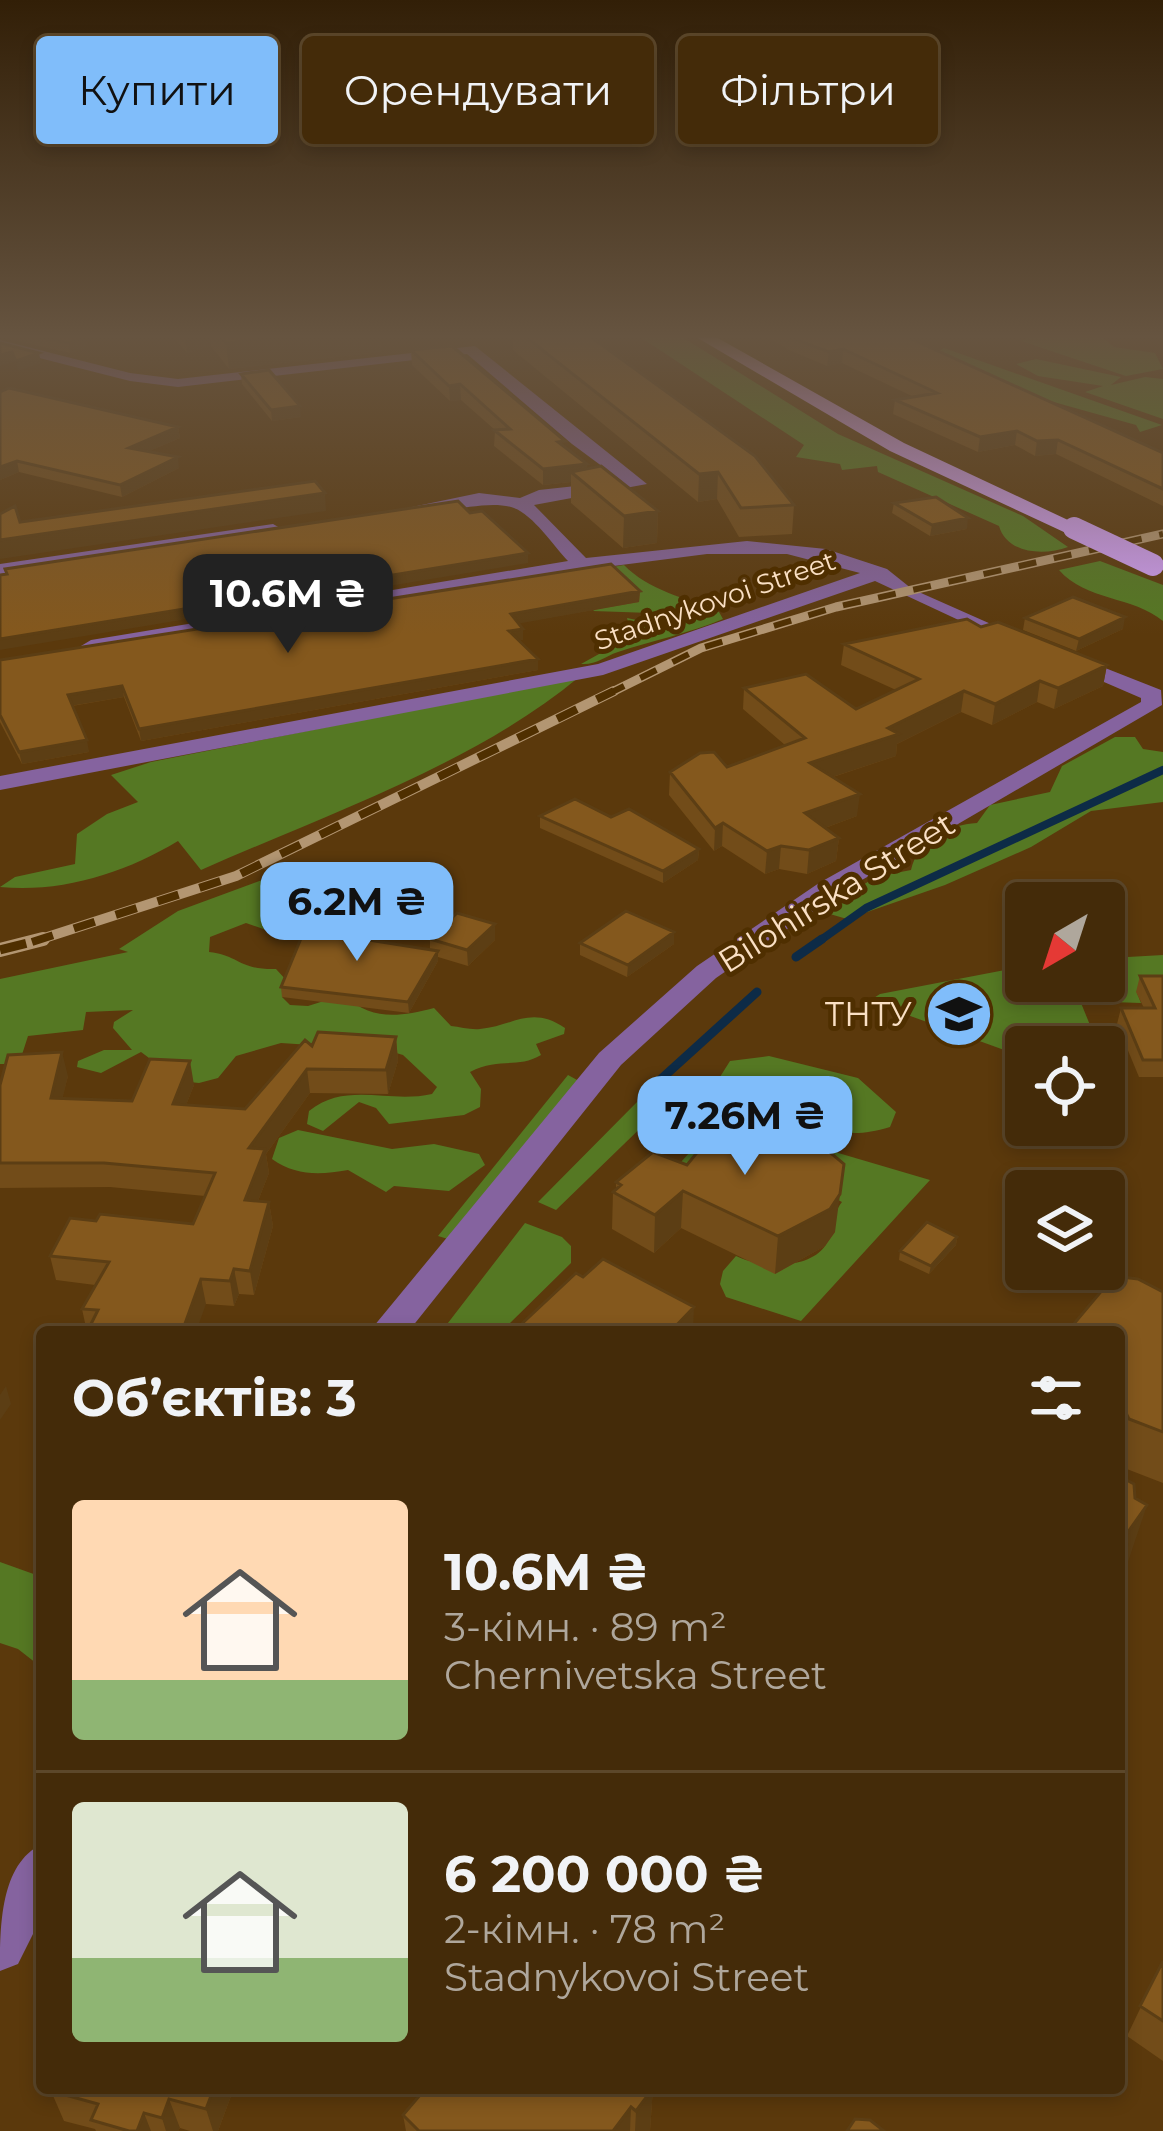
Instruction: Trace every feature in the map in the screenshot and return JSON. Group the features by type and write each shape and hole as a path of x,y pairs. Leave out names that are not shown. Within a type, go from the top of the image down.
{"highway":[{"path":"878,436 1158,567"}],"street":[{"path":"411,509 478,498 523,503 538,495 638,484 573,436"},
{"path":"523,503 582,564"},
{"path":"0,570 298,526"},
{"path":"70,650 582,564 766,545 844,557 880,573"},
{"name":"Bilohirska Street","path":"392,1326 594,1078 648,1020 724,959 841,883 1150,705 1153,695 1141,688 987,628 880,573"},
{"name":"Stadnykovoi Street","path":"0,782 603,669 759,610 880,573"},
{"path":"0,1946 36,1878"}],"green space":[{"path":"791,436 844,436 1023,516 1068,547 1038,552 1018,547 999,526 878,472 877,466 842,470 840,464 796,457 804,445"},
{"path":"1100,561 1163,585 1163,621 1082,588 1059,570"},
{"path":"624,565 644,581 719,612 723,619 581,664 608,649 612,633 630,629 627,618 670,627 678,624 651,613 593,611 615,594 596,570"},
{"path":"579,677 538,708 446,762 201,870 178,841 137,863 70,884 0,887 15,877 75,864 77,834 107,814 138,802 111,775 151,762"},
{"path":"1115,737 1135,737 1143,749 1163,752 1163,802 1091,811 1031,847 945,885 847,919 823,912 875,877 911,870 927,842 955,827 977,823 990,805 1050,792 1062,766"},
{"path":"292,869 353,913 312,931 272,932 246,923 210,937 209,952 276,969 287,981 282,997 290,1005 308,1006 343,995 375,1013 397,1015 434,1008 451,1026 473,1029 542,1018 565,1028 564,1034 536,1044 541,1055 533,1059 470,1072 481,1089 480,1107 464,1115 389,1124 376,1108 359,1102 323,1131 307,1124 309,1111 323,1102 353,1095 432,1094 437,1087 403,1055 386,1050 281,1043 236,1056 218,1078 199,1083 180,1081 141,1052 101,1073 77,1067 78,1061 104,1050 132,1050 113,1028 114,1022 133,1010 86,1012 83,1030 28,1036 19,1064 0,1064 0,979 128,952 119,949 178,911"},
{"path":"1163,955 1163,992 1137,993 1141,1003 1111,1002 1125,1002 1125,957"},
{"path":"1005,970 1005,1002 1081,1002 1090,1026 1005,1026 1005,1050 869,1001 880,994"},
{"path":"769,1056 858,1078 896,1112 890,1127 838,1131 713,1088 730,1061"},
{"path":"568,1075 579,1081 448,1239 438,1236"},
{"path":"638,1101 692,1110 930,1180 801,1321 726,1297 720,1284 723,1271 736,1256 782,1265 807,1260 825,1246 842,1202 830,1196 702,1181 681,1162 707,1133 656,1113 556,1210 538,1202"},
{"path":"298,1130 392,1149 434,1144 479,1154 485,1165 449,1191 394,1186 386,1192 348,1170 308,1173 272,1159 279,1138"},
{"path":"525,1223 562,1237 571,1246 571,1263 507,1326 446,1326"},
{"path":"0,1562 36,1575 36,1663 0,1643"}],"building":[{"path":"0,436 156,436 129,448 178,457 120,485 17,461 0,467"},
{"path":"502,436 560,436 565,441 558,442 587,464 543,469"},
{"path":"652,436 728,436 755,456 794,505 741,508 718,472 699,474"},
{"path":"1028,436 1126,436 1163,453 1163,489 1058,440"},
{"path":"601,466 658,511 624,516 571,472"},
{"path":"315,481 325,493 0,540 0,514 15,506 20,522"},
{"path":"936,497 968,518 932,525 894,503"},
{"path":"458,501 470,513 482,511 528,553 0,639 0,575 7,574 5,569"},
{"path":"611,564 640,591 511,614 523,629 509,631 538,659 139,729 122,686 68,695 87,740 19,752 0,715 0,660"},
{"path":"1073,597 1125,617 1079,639 1025,618"},
{"path":"967,619 981,627 998,622 1107,665 1058,688 1040,681 995,704 964,691 888,728 899,734 810,763 860,794 805,813 839,838 809,850 781,846 767,851 723,823 715,828 670,772 700,753 714,752 727,767 805,738 744,688 806,674 856,709 919,679 844,644"},
{"path":"575,799 611,817 629,809 699,849 663,871 540,816"},
{"path":"356,911 368,940 438,951 408,1002 281,987 302,936 336,934 330,916"},
{"path":"626,911 674,932 628,965 580,943"},
{"path":"457,913 495,924 467,950 430,939"},
{"path":"1140,976 1163,976 1163,1060 1143,1060 1121,1008 1155,1008"},
{"path":"318,1032 396,1037 386,1070 307,1069 249,1148 265,1149 245,1200 269,1202 250,1271 234,1269 230,1281 201,1279 184,1326 90,1326 98,1310 82,1309 109,1262 50,1256 70,1218 96,1221 100,1214 193,1224 215,1173 104,1163 0,1163 0,1085 8,1055 62,1052 51,1098 132,1101 150,1059 190,1061 173,1104 245,1109 305,1040 312,1046"},
{"path":"754,1121 787,1130 826,1149 844,1164 840,1194 830,1209 778,1236 683,1191 655,1215 613,1192 621,1185 616,1182 653,1152 687,1165 704,1144"},
{"path":"927,1222 957,1237 931,1266 900,1251"},
{"path":"603,1259 694,1307 676,1326 519,1326 576,1273 583,1277"},
{"path":"1125,1277 1163,1292 1163,1432 1129,1419 1125,1411 1125,1326 1072,1326 1102,1290 1125,1290"},
{"path":"1125,1479 1134,1484 1135,1498 1147,1505 1125,1536"},
{"path":"1163,1961 1163,2021 1140,2006"},
{"path":"62,2094 212,2094 206,2109 169,2099 162,2118 144,2113 137,2131 91,2120 98,2104"},
{"path":"421,2094 649,2094 636,2111 631,2107 613,2131 419,2131 403,2115"},
{"path":"855,2119 870,2120 884,2131 847,2131"}],"waterway":[{"path":"818,942 866,908 1163,770"},
{"path":"796,957 822,939"},
{"path":"660,1080 757,992"}],"railway":[{"path":"608,694 701,648 836,607 1163,534"},
{"path":"35,941 236,876 614,691"},
{"path":"35,941 43,939"},
{"path":"0,950 35,941"}],"place":[{"name":"ТНТУ","path":"959,1014"}]}
